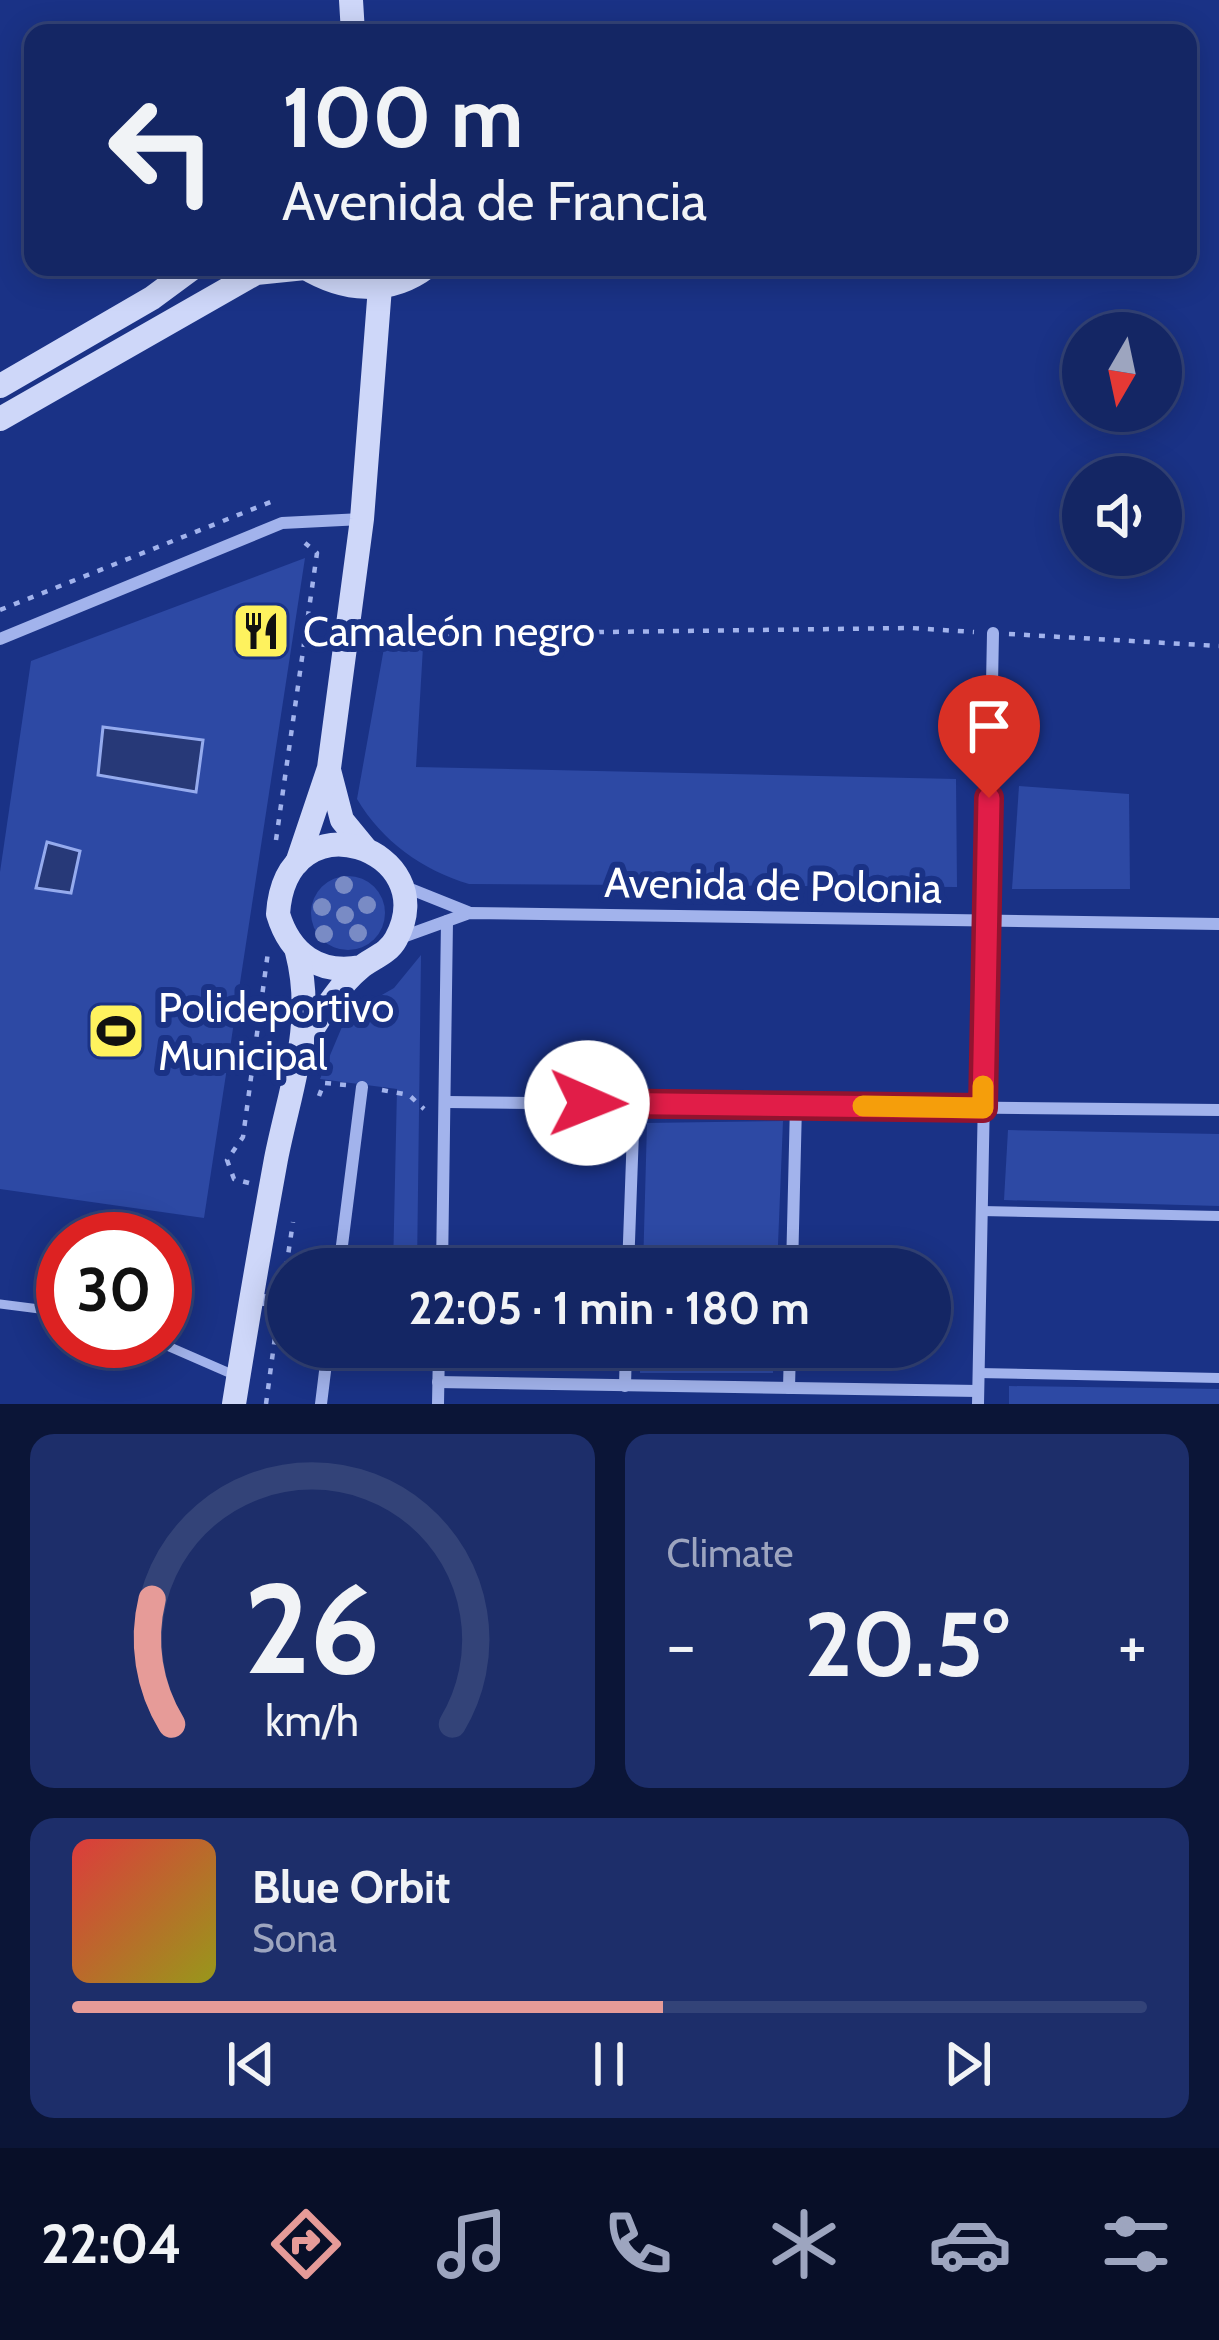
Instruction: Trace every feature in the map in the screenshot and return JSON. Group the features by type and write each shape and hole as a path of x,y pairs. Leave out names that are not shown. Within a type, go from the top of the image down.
{"main road":[{"path":"0,386 182,276"},
{"path":"0,418 251,276"},
{"path":"319,276 380,287 406,276"},
{"path":"234,1404 272,1185 305,1041 307,996 286,949 279,892 285,862 329,768 362,519 380,287"},
{"path":"305,1041 332,998 396,940 405,910 400,884 384,860 365,848 342,820 329,768"},
{"path":"285,862 326,844 365,848"},
{"path":"286,949 323,967 362,967"}],"street":[{"path":"0,639 282,523 362,519"},
{"path":"438,1382 789,1388 978,1398 993,633"},
{"name":"Avenida de Polonia","path":"400,884 469,913"},
{"name":"Avenida de Polonia","path":"396,940 469,913 1219,924"},
{"path":"443,1248 447,921"},
{"path":"342,1248 362,1087"},
{"path":"447,1102 1219,1110"},
{"path":"629,1248 634,1104"},
{"path":"793,1248 796,1106"},
{"path":"981,1211 1219,1216"},
{"path":"251,1299 267,1300"},
{"path":"321,1404 325,1368"},
{"path":"438,1368 438,1404"},
{"path":"625,1368 625,1386"},
{"path":"789,1368 789,1388"},
{"path":"978,1372 1219,1378"}],"lane":[{"path":"0,1304 36,1309"},
{"path":"192,1356 238,1376"}],"path":[{"path":"0,610 273,501 293,543 306,543 317,554 285,862"},
{"path":"344,633 398,637 911,628 1219,646"},
{"path":"272,1185 233,1179 227,1160 243,1137 268,976 286,949"}],"shaded area":[{"name":"Polideportivo Municipal","path":"305,558 204,1218 192,1216 192,1212 0,1189 0,872 31,661"},
{"path":"423,647 416,767 956,779 957,887 469,884 435,871 391,841 357,799 384,648"},
{"path":"103,727 203,740 196,792 98,775"},
{"path":"1019,786 1129,794 1130,889 1012,889"},
{"path":"47,842 80,851 71,893 36,888"},
{"path":"348,876 374,887 385,913 374,939 348,950 322,939 311,913 322,887"},
{"path":"421,955 417,1248 393,1248 397,1089 320,1079 347,1015 394,988"},
{"path":"783,1121 778,1248 644,1248 647,1123"},
{"path":"1008,1130 1219,1134 1219,1206 1004,1200"},
{"path":"640,1368 773,1368 773,1373 640,1373"},
{"path":"1009,1386 1219,1389 1219,1404 1009,1404"}],"slow traffic":[{"path":"863,1106 983,1108 983,1086"}],"place":[{"name":"Camaleón negro","path":"261,631"},
{"name":"Polideportivo Municipal","path":"116,1031"}],"route":[{"path":"587,1103 983,1108 989,798"}]}
